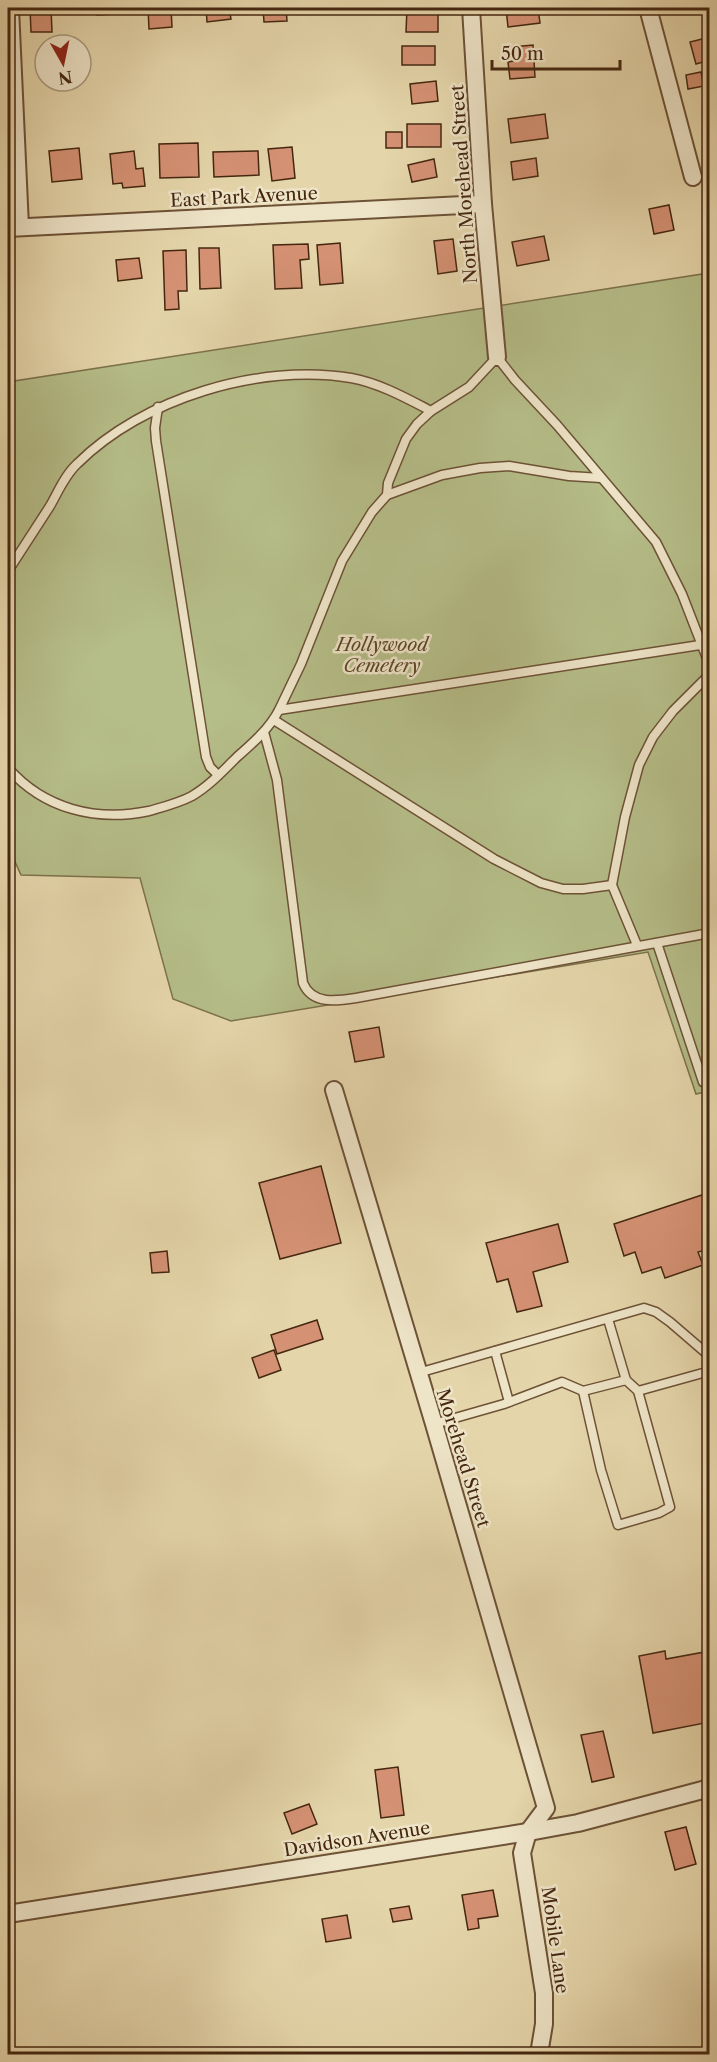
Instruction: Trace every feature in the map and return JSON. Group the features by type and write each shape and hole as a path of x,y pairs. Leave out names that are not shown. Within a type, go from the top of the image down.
{"street":[{"path":"10,8 14,228"},
{"name":"North Morehead Street","path":"471,8 483,204 497,357"},
{"path":"648,8 693,177"},
{"name":"East Park Avenue","path":"14,228 483,204"},
{"name":"Morehead Street","path":"334,1090 546,1808 528,1832"},
{"name":"Davidson Avenue","path":"8,1914 528,1832 578,1823 710,1788"},
{"name":"Mobile Lane","path":"528,1832 522,1852 544,1993 544,2024 538,2055"}],"lane":[{"path":"387,495 388,483 406,440 417,424 431,411 469,387 497,357 642,523 663,552 710,666"},
{"path":"8,571 76,465 106,437 158,407 189,394 240,382 290,375 322,375 353,378 379,386 431,411"},
{"path":"158,407 156,441 206,757 210,767 218,775"},
{"path":"8,768 24,785 51,800 85,813 114,816 162,808 190,797 218,775 274,720 301,664 342,561 372,512 387,495 442,475 480,468 509,466 569,476 601,478"},
{"path":"279,710 700,645"},
{"path":"637,945 612,885 625,817 639,765 646,748 673,711 710,674"},
{"path":"274,720 494,859 541,883 563,889 612,885"},
{"path":"264,732 277,780 303,983 315,997 334,1001 356,998 710,933"},
{"path":"657,943 703,1083 710,1081"},
{"path":"418,1373 644,1308 656,1312 706,1353 710,1353"},
{"path":"583,1391 618,1525 659,1513 670,1507 638,1391 626,1380 608,1319"},
{"path":"495,1351 509,1402"},
{"path":"638,1391 710,1371"},
{"path":"434,1424 509,1402 562,1382 583,1391 626,1380"}],"green space":[{"name":"Hollywood Cemetery","path":"709,273 709,1091 696,1094 648,952 231,1021 173,999 140,878 21,875 8,846 8,382"}],"building":[{"path":"30,8 51,8 52,32 31,32"},
{"path":"97,8 129,8 130,13 97,15"},
{"path":"148,8 171,8 172,27 149,29"},
{"path":"206,8 229,8 231,19 207,22"},
{"path":"263,8 286,8 287,21 264,22"},
{"path":"305,8 334,8 334,9 305,10"},
{"path":"438,8 438,32 406,32 407,9"},
{"path":"506,8 538,8 540,23 508,27"},
{"path":"710,37 710,60 696,64 690,42"},
{"path":"533,45 535,77 510,79 508,62 514,61 512,47"},
{"path":"402,46 435,46 435,65 402,65"},
{"path":"701,72 704,86 688,89 686,75"},
{"path":"436,81 438,101 412,104 410,84"},
{"path":"545,114 548,138 511,143 508,119"},
{"path":"407,124 441,124 441,147 407,147"},
{"path":"386,132 402,132 402,148 386,148"},
{"path":"198,143 199,177 160,178 159,144"},
{"path":"292,147 295,178 272,181 268,149"},
{"path":"79,148 82,179 52,182 49,151"},
{"path":"134,151 136,169 143,168 145,186 123,188 122,183 113,184 110,154"},
{"path":"258,151 259,175 214,177 213,152"},
{"path":"536,158 538,176 513,180 511,162"},
{"path":"434,159 437,177 412,182 408,165"},
{"path":"669,205 674,230 654,234 649,209"},
{"path":"544,236 549,260 517,266 512,242"},
{"path":"453,239 457,271 438,274 434,241"},
{"path":"340,243 343,283 320,285 317,245"},
{"path":"308,244 309,259 300,260 302,288 275,289 273,245"},
{"path":"199,248 219,248 221,288 200,289"},
{"path":"186,250 187,291 178,291 179,309 165,310 163,251"},
{"path":"139,258 142,278 118,281 116,260"},
{"path":"379,1027 384,1057 355,1062 349,1032"},
{"path":"321,1166 341,1243 280,1259 259,1183"},
{"path":"708,1193 710,1198 710,1249 698,1252 703,1265 665,1278 661,1267 642,1273 635,1252 624,1256 614,1224"},
{"path":"558,1224 568,1262 533,1272 542,1306 517,1312 508,1279 497,1282 486,1243"},
{"path":"167,1251 169,1272 152,1273 150,1253"},
{"path":"317,1320 323,1339 277,1354 271,1335"},
{"path":"274,1350 281,1370 259,1378 252,1358"},
{"path":"665,1651 666,1659 710,1651 710,1722 653,1733 639,1656"},
{"path":"603,1731 614,1777 592,1782 581,1735"},
{"path":"398,1767 404,1815 381,1818 375,1770"},
{"path":"309,1804 317,1824 292,1834 284,1813"},
{"path":"686,1827 696,1864 675,1870 665,1832"},
{"path":"493,1890 498,1916 478,1919 479,1928 468,1930 462,1895"},
{"path":"409,1906 412,1919 393,1922 390,1909"},
{"path":"347,1915 351,1938 326,1942 322,1919"}]}
